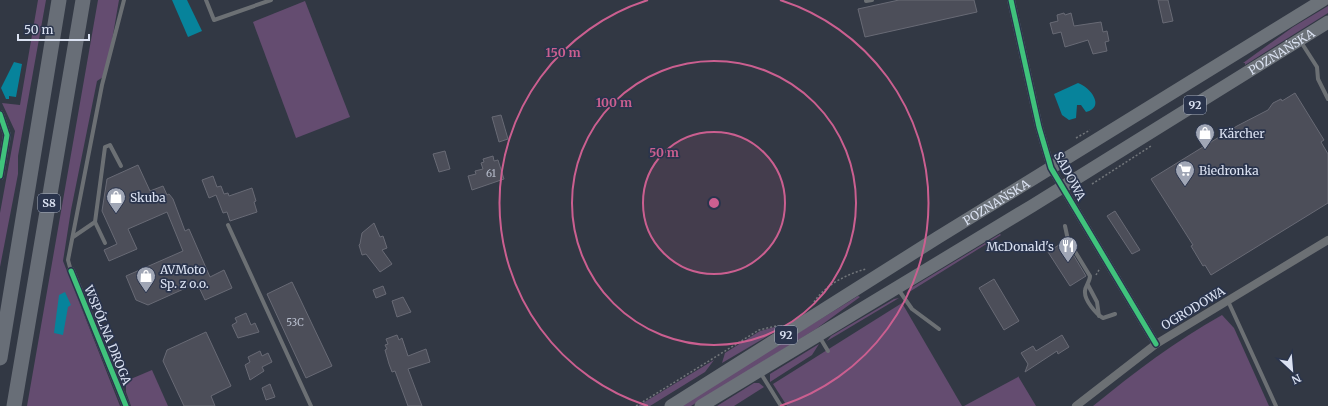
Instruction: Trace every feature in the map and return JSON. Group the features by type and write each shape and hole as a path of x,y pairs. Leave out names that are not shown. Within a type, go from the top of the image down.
{"highway":[{"name":"S8","path":"0,358 59,0"},
{"name":"S8","path":"14,406 83,0"}],"main road":[{"name":"POZNAŃSKA","path":"671,406 1051,168 1324,0"},
{"name":"POZNAŃSKA","path":"701,406 1062,187 1328,22"}],"street":[{"name":"SADOWA","path":"1010,0 1039,127 1051,168 1156,344"},
{"path":"0,114 7,134 0,176"},
{"name":"OGRODOWA","path":"1076,406 1156,344 1328,240"},
{"name":"WSPÓLNA DROGA","path":"71,271 126,406"}],"lane":[{"path":"71,271 68,260 72,237 102,85 124,0"},
{"path":"206,0 214,20 271,0"},
{"path":"866,1 872,0"},
{"path":"1300,40 1316,67 1318,79 1328,99"},
{"path":"105,243 95,222 105,147 110,146 112,148 121,166"},
{"path":"72,237 95,222"},
{"path":"228,225 312,406"},
{"path":"1065,226 1068,240 1089,274 1085,292 1086,296 1099,316 1107,318 1115,314"},
{"path":"897,287 912,309 938,329"},
{"path":"1228,301 1276,406"},
{"path":"818,334 828,351"},
{"path":"759,371 781,406"}],"path":[{"path":"636,406 711,360"}],"shaded area":[{"path":"38,0 46,0 18,156 18,174 0,267 0,213 15,131 2,103 20,105"},
{"path":"98,0 119,0 106,75 97,81 71,210 63,261 120,406 27,406"},
{"path":"305,1 350,117 296,138 253,22"},
{"path":"1328,6 1328,13 1245,65 1245,63 1243,63 1293,27"},
{"path":"1000,234 1001,235 906,294 909,289"},
{"path":"858,296 860,297 816,329 691,406 679,406"},
{"path":"899,298 827,341 831,336 894,299"},
{"path":"902,303 962,406 787,406 773,384"},
{"path":"1222,315 1234,328 1269,406 1093,406 1156,358"},
{"path":"782,325 783,327 722,363 725,353 760,331"},
{"path":"819,344 812,355 770,382 770,374"},
{"path":"714,360 705,372 650,406 638,406"},
{"path":"152,370 168,406 131,406 126,392 126,381"},
{"path":"1018,377 1036,406 964,406"},
{"path":"754,383 759,383 764,387 734,406 717,406"}],"water":[{"path":"172,0 187,0 202,31 188,37"},
{"path":"14,62 22,64 16,97 9,96 9,99 6,99 1,88"},
{"path":"1078,83 1083,85 1094,97 1095,106 1086,112 1081,105 1077,105 1076,118 1069,120 1062,115 1054,94"},
{"path":"65,292 71,305 68,307 63,335 54,333 59,295"}],"building":[{"path":"899,0 974,0 977,12 865,37 858,9"},
{"path":"1158,0 1168,0 1173,21 1163,23"},
{"path":"1064,13 1065,15 1071,13 1074,26 1101,22 1103,32 1107,31 1109,41 1105,42 1107,51 1093,54 1088,40 1065,47 1061,32 1053,34 1050,23 1058,21 1057,15"},
{"path":"1295,93 1324,140 1321,142 1328,154 1328,203 1211,275 1205,265 1203,266 1191,246 1193,245 1151,179 1237,126 1268,110 1273,103 1281,99 1282,101"},
{"path":"501,115 508,139 499,142 492,117"},
{"path":"445,151 450,169 439,172 433,154"},
{"path":"493,156 494,161 498,160 504,179 472,190 468,176 476,174 475,171 483,169 481,163 484,162 483,159"},
{"path":"138,165 150,191 163,186 167,195 169,194 173,199 185,231 189,229 210,277 224,270 232,288 205,300 197,283 148,305 136,300 126,276 183,251 167,212 128,229 137,249 109,261 104,250 117,244 102,211 107,179"},
{"path":"213,176 217,187 221,186 224,194 228,193 229,196 252,188 256,201 254,202 257,212 230,221 227,212 223,213 216,195 209,198 202,180"},
{"path":"1115,211 1140,250 1132,254 1107,216"},
{"path":"374,223 380,237 383,236 387,248 382,250 392,264 380,272 366,254 362,255 359,245 362,233"},
{"name":"McDonald's","path":"1065,241 1086,276 1070,286 1048,252"},
{"path":"994,279 1019,321 1004,330 979,288"},
{"path":"292,282 332,366 306,378 267,294"},
{"path":"383,286 386,294 376,298 373,290"},
{"path":"403,297 411,312 397,317 392,301"},
{"path":"246,313 251,325 255,323 259,332 238,338 232,325 237,322 235,318"},
{"path":"206,332 231,386 211,396 215,406 184,406 163,361 167,350"},
{"path":"397,335 399,340 402,338 408,356 426,349 430,362 408,369 422,406 408,406 395,371 392,372 389,364 385,350 387,349 385,345 388,344 386,339"},
{"path":"1062,335 1069,347 1058,354 1057,351 1025,372 1028,364 1021,353 1033,346 1036,351"},
{"path":"260,351 262,356 268,353 272,362 262,367 264,371 250,380 245,365 250,362 248,357"},
{"path":"270,384 275,397 266,400 262,388"}],"cycle path":[{"path":"1011,0 1039,127 1051,168 1156,344"},
{"path":"0,114 7,135 0,176"},
{"path":"71,271 126,406"}],"place":[{"name":"Kärcher","path":"1205,150"},
{"name":"Biedronka","path":"1185,187"},
{"name":"Skuba","path":"116,214"},
{"name":"McDonald's","path":"1068,263"},
{"name":"AVMoto Sp. z o.o.","path":"146,293"}]}
